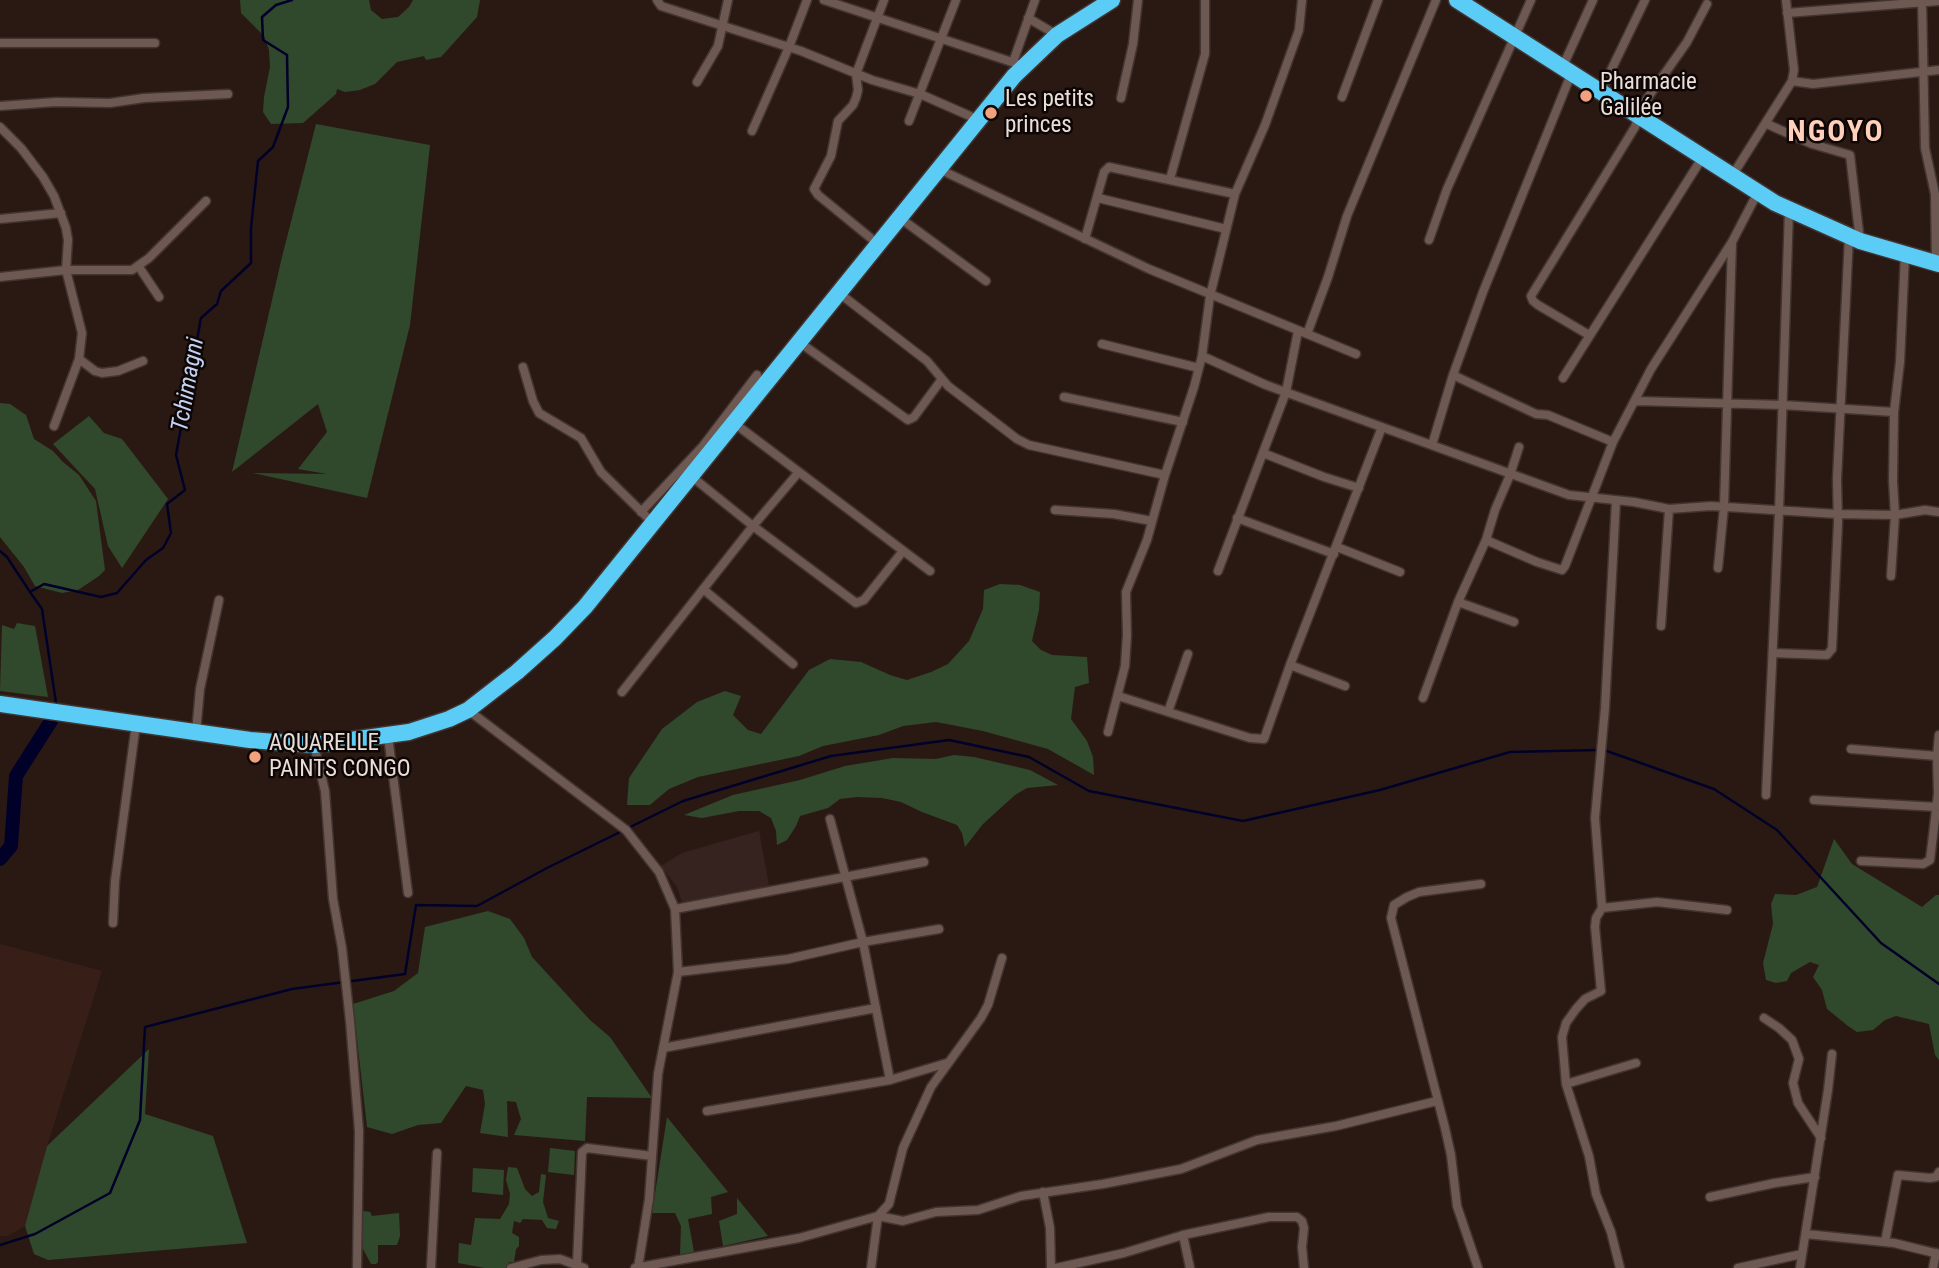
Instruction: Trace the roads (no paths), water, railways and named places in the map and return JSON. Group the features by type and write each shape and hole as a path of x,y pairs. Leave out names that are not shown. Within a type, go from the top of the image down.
{"highway":[{"path":"0,704 285,744 314,745 388,736 433,725 468,710 494,692 555,639 585,607 979,120 1018,64 1112,0"},
{"path":"1457,0 1788,210 1854,239 1937,264"}],"street":[{"path":"657,0 662,6 789,47 856,74 919,94 979,120"},
{"path":"697,82 718,46 728,0"},
{"path":"752,131 807,0"},
{"path":"824,0 1018,64 1028,18 1035,0"},
{"path":"879,245 814,189 831,156 838,121 853,105 856,97 856,74 884,0"},
{"path":"909,121 956,0"},
{"path":"1121,98 1133,44 1138,0"},
{"path":"1170,179 1205,54 1205,0"},
{"path":"1108,732 1125,666 1126,592 1147,540 1199,368 1210,296 1235,194 1265,125 1299,30 1302,0"},
{"path":"1342,97 1378,0"},
{"path":"1218,571 1286,392 1302,333 1328,278 1347,216 1436,0"},
{"path":"1429,240 1447,189 1531,0"},
{"path":"1432,445 1483,292 1593,0"},
{"path":"1601,91 1644,0"},
{"path":"1732,176 1793,81 1786,0"},
{"path":"1922,1 1926,148 1937,194 1937,264"},
{"path":"1787,13 1939,1"},
{"path":"1589,335 1538,305 1531,296 1601,185 1640,116 1644,103 1687,42 1707,4"},
{"path":"1028,18 1057,35"},
{"path":"0,43 155,43"},
{"path":"1793,81 1813,84 1939,71"},
{"path":"0,106 56,102 110,103 144,98 228,94"},
{"path":"1766,124 1812,144 1850,155 1854,239 1841,408 1831,652 1815,656 1773,653"},
{"path":"0,127 33,163 61,213 68,240 66,270 82,324 79,359 54,426"},
{"path":"1563,378 1704,155"},
{"path":"1085,239 1104,172 1109,167 1235,194"},
{"path":"939,169 1210,296 1267,316 1356,354"},
{"path":"1486,540 1536,562 1562,570 1594,497 1613,442 1651,369 1732,242 1758,192"},
{"path":"1098,198 1226,229"},
{"path":"0,277 66,270 124,270 139,267 206,201"},
{"path":"1766,795 1779,512 1788,210"},
{"path":"0,219 61,213"},
{"path":"900,218 986,281"},
{"path":"1718,568 1724,507 1732,242"},
{"path":"1891,576 1895,515 1894,412 1905,255"},
{"path":"139,267 159,298"},
{"path":"839,293 932,366 942,379 1017,439 1165,475"},
{"path":"799,342 908,419 914,417 942,379"},
{"path":"1102,344 1199,368"},
{"path":"1202,356 1286,392 1569,495 1669,509 1724,507 1779,512 1895,515 1925,510 1939,512"},
{"path":"79,359 95,372 102,373 118,371 143,362"},
{"path":"523,368 533,401 540,413 581,438 601,472 653,523"},
{"path":"640,512 703,446 757,375"},
{"path":"1454,375 1536,414 1548,415 1613,442"},
{"path":"1064,397 1183,422"},
{"path":"1636,401 1783,405 1894,412"},
{"path":"734,423 930,571"},
{"path":"1118,696 1250,738 1264,739 1382,428"},
{"path":"1423,698 1458,602 1486,540 1519,447"},
{"path":"1263,453 1359,488"},
{"path":"622,692 798,473"},
{"path":"691,476 856,603 864,600 902,551"},
{"path":"1616,501 1605,708 1595,818 1602,908 1596,918 1595,927 1601,991 1585,999 1566,1023 1562,1037 1566,1084 1589,1156 1596,1194 1611,1232 1620,1268"},
{"path":"1661,626 1669,509"},
{"path":"1055,510 1114,514 1152,521"},
{"path":"1237,518 1400,572"},
{"path":"703,589 793,664"},
{"path":"195,732 200,689 219,600"},
{"path":"1458,602 1514,622"},
{"path":"1168,712 1188,654"},
{"path":"1290,665 1345,686"},
{"path":"468,710 626,830 659,872 675,909 678,972 658,1074 649,1199 637,1268 799,1238 878,1216 903,1220 936,1212 978,1210 1021,1196 1181,1169 1257,1140 1336,1126 1437,1101"},
{"path":"113,923 118,854 136,724"},
{"path":"1861,860 1927,864 1939,794 1939,735"},
{"path":"388,736 408,893"},
{"path":"314,745 325,791 333,899 342,948 350,1021 359,1131 357,1268"},
{"path":"1851,749 1937,756"},
{"path":"1814,800 1937,807"},
{"path":"830,819 863,942 890,1080"},
{"path":"675,909 924,862"},
{"path":"1478,1268 1457,1206 1451,1155 1391,911 1398,901 1419,892 1481,884"},
{"path":"1602,908 1657,902 1727,910"},
{"path":"678,972 788,959 939,929"},
{"path":"871,1268 878,1216 888,1204 903,1149 931,1087 988,1005 1002,958"},
{"path":"663,1048 876,1008"},
{"path":"1764,1018 1792,1040 1799,1055 1793,1083 1798,1104 1821,1139"},
{"path":"1800,1268 1832,1054"},
{"path":"707,1111 890,1080 948,1063"},
{"path":"1566,1084 1636,1063"},
{"path":"511,1268 541,1260 560,1259 581,1266 582,1152 587,1149 652,1156"},
{"path":"431,1268 437,1153"},
{"path":"1885,1242 1898,1174 1930,1178 1939,1172"},
{"path":"1710,1197 1775,1182 1815,1177"},
{"path":"1043,1192 1054,1268 1124,1253 1183,1235 1269,1217 1297,1217 1302,1221 1304,1268"},
{"path":"1806,1234 1885,1242 1937,1253 1933,1268"},
{"path":"1183,1235 1189,1268"},
{"path":"1738,1268 1802,1254"}],"waterway":[{"name":"Tchimagni","path":"56,703 42,609 30,592 44,584 101,597 117,593 146,560 163,548 171,533 167,504 185,490 176,455 201,318 217,304 221,291 251,263 251,228 258,161 273,147 288,107 287,55 263,40 262,17 276,5 292,0"},
{"path":"0,551 7,557 30,592"},
{"name":"Tchimagni","path":"0,859 11,846 16,776 51,721"},
{"path":"0,1245 35,1234 110,1193 140,1120 145,1027 292,989 405,974 416,905 477,906 683,801 831,756 949,740 1029,757 1089,791 1243,821 1380,790 1510,752 1598,750"},
{"path":"1604,750 1714,789 1777,830 1881,943 1939,984"}],"place":[{"name":"Pharmacie Galilée","path":"1586,96"},
{"name":"Les petits princes","path":"991,113"},
{"name":"AQUARELLE PAINTS CONGO","path":"255,757"}],"district":[{"name":"NGOYO","path":"1836,133"}]}
